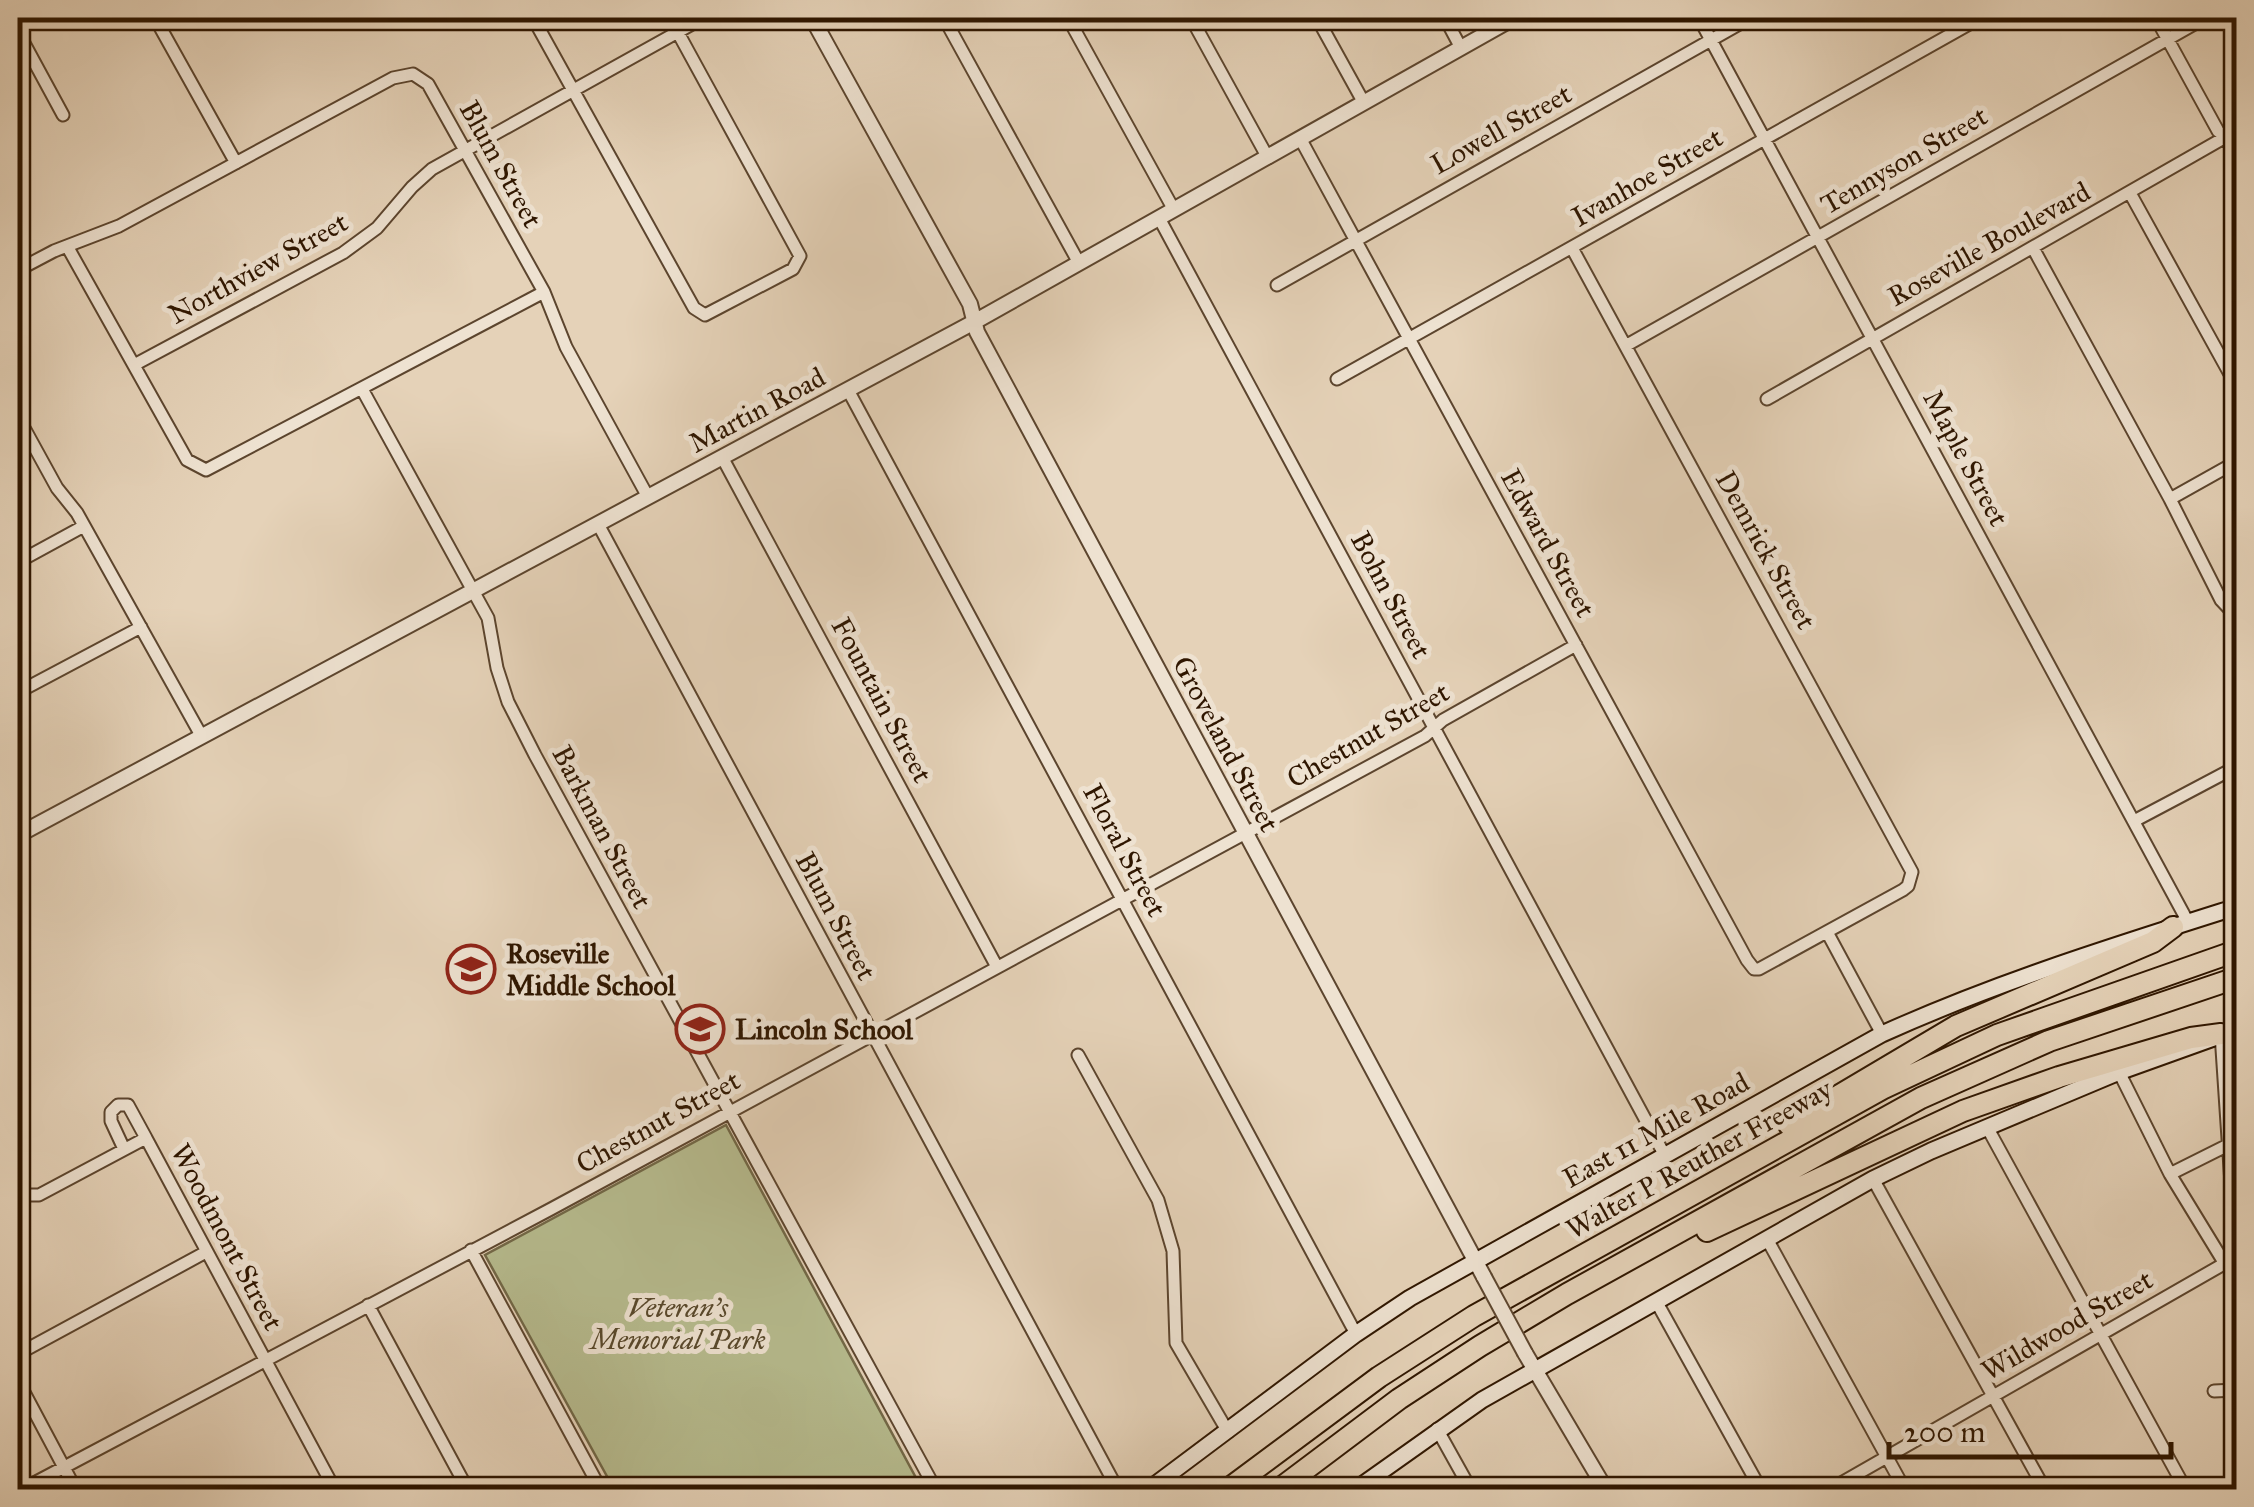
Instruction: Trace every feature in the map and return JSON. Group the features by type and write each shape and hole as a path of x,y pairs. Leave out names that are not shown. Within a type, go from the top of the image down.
{"highway":[{"path":"1660,1213 1744,1153 1956,1026 2153,942 2180,924"},
{"name":"Walter P Reuther Freeway","path":"1226,1490 1420,1349 1944,1057 2055,1012 2236,951"},
{"name":"Walter P Reuther Freeway","path":"1278,1490 1425,1382 1535,1314 1951,1083 2049,1041 2236,978"},
{"path":"1535,1314 1572,1304 1685,1241 1963,1111 2134,1054 2229,1032"}],"main road":[{"name":"East 11 Mile Road","path":"1148,1490 1356,1334 1475,1260 1882,1034 1999,984 2236,907"},
{"path":"1355,1490 1437,1430 1534,1370 1873,1180 2119,1072 2229,1032"}],"street":[{"path":"18,270 105,232 236,163 155,18"},
{"path":"534,18 694,308 701,314 711,313 793,269 800,260 793,240 670,18"},
{"name":"Northview Street","path":"134,366 342,254 377,228 420,178 464,149 703,18"},
{"name":"Groveland Street","path":"812,18 970,304 977,332 1534,1370 1606,1490"},
{"path":"944,18 1079,263"},
{"path":"1068,18 1174,210"},
{"path":"1191,18 1268,158"},
{"path":"1317,18 1364,103"},
{"path":"1445,18 1461,48"},
{"name":"Martin Road","path":"18,835 976,321 1514,18"},
{"name":"Maple Street","path":"1699,18 2134,822 2180,924"},
{"name":"Lowell Street","path":"1277,285 1750,18"},
{"name":"Ivanhoe Street","path":"1337,379 1980,18"},
{"path":"2156,18 2218,131 2231,134 2236,156"},
{"name":"Tennyson Street","path":"1627,345 2204,18"},
{"path":"19,38 63,115"},
{"name":"Blum Street","path":"236,163 393,78 413,74 428,84 544,292 566,347 648,497"},
{"name":"Roseville Boulevard","path":"1766,399 2231,134"},
{"name":"Edward Street","path":"1300,140 1754,968 1765,967 1827,932"},
{"path":"2130,193 2236,385"},
{"name":"Bohn Street","path":"1159,218 1664,1154"},
{"path":"68,246 186,460 198,469 214,469 544,292"},
{"name":"Demrick Street","path":"1572,248 1912,872 1903,890 1827,932"},
{"path":"2033,248 2221,600 2235,615"},
{"name":"Barkman Street","path":"362,390 488,618 508,702 936,1490"},
{"name":"Floral Street","path":"848,390 1356,1334"},
{"path":"19,425 84,526 202,736"},
{"name":"Fountain Street","path":"722,457 997,967"},
{"path":"2170,499 2236,462"},
{"name":"Blum Street","path":"598,524 1118,1490"},
{"path":"18,562 84,526"},
{"path":"28,687 141,627"},
{"name":"Chestnut Street","path":"20,1490 1246,833 1576,645"},
{"path":"2134,822 2236,766"},
{"path":"1827,932 1882,1034"},
{"path":"2229,1032 2232,1260"},
{"path":"1078,1055 1158,1200 1173,1251 1176,1343 1228,1432"},
{"path":"2119,1072 2170,1174 2232,1260"},
{"path":"124,1149 111,1121 111,1112 118,1105 128,1104 146,1138"},
{"path":"1987,1128 2186,1490"},
{"name":"Woodmont Street","path":"18,1186 27,1195 39,1196 146,1138 335,1490"},
{"path":"2170,1174 2230,1144"},
{"path":"1873,1180 2045,1490"},
{"path":"1767,1240 1905,1490"},
{"path":"471,1250 601,1490"},
{"path":"18,1354 206,1252"},
{"name":"Wildwood Street","path":"1829,1490 2232,1260"},
{"path":"1656,1301 1761,1490"},
{"path":"368,1305 468,1490"},
{"path":"18,1381 76,1490"},
{"path":"2214,1390 2236,1390"},
{"path":"1437,1430 1471,1490"}],"green space":[{"name":"Veteran's Memorial Park","path":"726,1125 922,1489 614,1489 485,1255"}],"place":[{"name":"Roseville Middle School","path":"471,969"},
{"name":"Lincoln School","path":"700,1029"}]}
